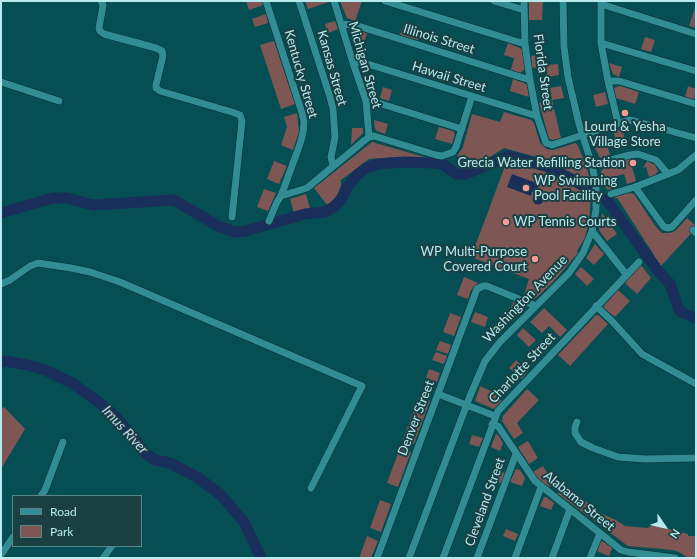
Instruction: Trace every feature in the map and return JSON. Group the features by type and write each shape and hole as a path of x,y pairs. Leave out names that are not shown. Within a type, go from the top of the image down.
{"street":[{"path":"101,1 103,5 99,28 100,32 156,48 162,52 163,56 156,88 160,91 240,115 242,121 232,217"},
{"name":"Kentucky Street","path":"266,1 304,122 300,144 282,196 277,202 269,221"},
{"name":"Kansas Street","path":"299,1 333,109 335,137 331,157 332,166"},
{"name":"Michigan Street","path":"334,1 353,64 366,100 369,137"},
{"path":"385,1 525,44"},
{"path":"494,1 524,10"},
{"name":"Florida Street","path":"524,1 525,44 530,80 537,116 544,140 548,144 552,145 582,136"},
{"name":"Washington Avenue","path":"409,558 482,365 497,345 563,280 574,267 586,248 592,231 597,199 596,184 592,165 582,136 570,92 563,35 563,1"},
{"path":"618,123 601,43 601,2 696,34"},
{"name":"Illinois Street","path":"341,24 355,25 530,80"},
{"path":"601,43 696,71"},
{"name":"Hawaii Street","path":"353,64 361,62 537,116"},
{"path":"608,81 619,81 696,104"},
{"path":"1,82 59,101"},
{"path":"282,196 307,188 369,137 374,136 436,155 442,156 453,152 456,147 472,96"},
{"path":"366,100 462,129"},
{"path":"582,136 629,120 696,138"},
{"path":"592,165 638,154 656,160 668,174"},
{"path":"611,194 635,187 678,170 696,155"},
{"path":"635,187 664,226 668,228 672,227 696,200"},
{"path":"592,231 626,274"},
{"name":"Charlotte Street","path":"443,558 498,410 639,262"},
{"path":"1,284 10,280 30,266 38,263 90,272 120,282 362,386 311,488"},
{"name":"Denver Street","path":"377,558 475,292 479,287 487,286 536,306"},
{"path":"596,306 642,354 696,384"},
{"path":"438,394 496,416"},
{"path":"577,422 575,433 582,442 593,448 618,456 645,460 696,458"},
{"name":"Alabama Street","path":"492,424 498,426 531,476 541,487 627,555 675,558"},
{"path":"42,495 45,490 63,442"},
{"name":"Cleveland Street","path":"477,558 516,454"},
{"path":"515,558 541,487"},
{"path":"552,558 570,509"},
{"path":"590,558 600,533"},
{"path":"1,554 12,538"},
{"path":"106,557 111,547"}],"green space":[{"path":"246,1 262,1 263,5 249,10"},
{"path":"305,1 329,1 329,2 308,9"},
{"path":"340,1 362,1 355,21 347,18"},
{"path":"529,1 543,1 542,20 529,20"},
{"path":"696,5 696,28 689,26"},
{"path":"266,14 268,23 255,27 252,19"},
{"path":"335,21 338,29 328,33 325,24"},
{"path":"404,24 421,29 418,40 400,35"},
{"path":"357,30 367,33 364,44 353,41 351,34 353,31"},
{"path":"645,37 655,40 651,52 641,49"},
{"path":"274,41 295,104 281,109 260,45"},
{"path":"508,43 522,49 525,69 520,73 511,70 514,58 504,55"},
{"path":"545,54 546,65 558,64 559,75 548,77 546,66 532,68 531,56"},
{"path":"609,63 622,67 619,77 613,74"},
{"path":"513,79 527,85 529,97 510,91"},
{"path":"561,86 564,98 552,100 550,88"},
{"path":"620,86 639,92 635,104 616,98 614,89"},
{"path":"688,86 696,89 694,100 685,97"},
{"path":"383,87 392,90 389,101 380,98"},
{"path":"605,92 608,104 596,107 593,95"},
{"path":"552,100 561,138 553,140 549,139 539,103"},
{"path":"504,112 531,120 534,123 540,143 547,149 553,150 575,143 577,144 586,165 591,183 547,160 504,148 479,164 457,156 463,147 472,114 500,122"},
{"path":"297,113 299,132 293,150 281,145 287,127 284,117"},
{"path":"374,120 388,124 385,134 375,129"},
{"path":"439,127 453,131 455,134 452,144 435,139"},
{"path":"352,128 363,128 363,133 351,145"},
{"path":"622,129 625,139 616,141 613,131"},
{"path":"372,142 438,161 400,157 369,159 341,180 341,186 338,194 327,205 314,188"},
{"path":"607,144 610,155 600,158 595,148"},
{"path":"630,159 636,181 627,184 624,174 617,176 615,177 618,187 608,190 602,184 601,172 604,167"},
{"path":"274,161 287,166 279,184 267,179"},
{"path":"647,161 655,165 658,171 655,175 649,177 646,167 643,168"},
{"path":"510,162 546,172 591,196 589,221 585,238 577,251 578,253 553,282 533,299 524,295 529,279 471,257 505,166"},
{"path":"264,189 276,193 268,211 257,207"},
{"path":"629,193 634,194 656,227 662,233 670,233 675,231 687,218 696,226 696,228 661,266 618,199 614,197"},
{"path":"306,194 310,208 294,213 290,199"},
{"path":"602,213 617,234 607,241 599,230"},
{"path":"595,244 604,254 594,265 586,258"},
{"path":"641,265 651,278 637,294 625,283"},
{"path":"581,267 594,279 587,286 575,274"},
{"path":"464,277 478,283 471,290 468,299 457,295"},
{"path":"618,290 630,301 615,317 604,308 604,306"},
{"path":"513,302 524,307 524,310 517,316 509,313"},
{"path":"544,308 567,330 560,337 549,326 542,333 530,322"},
{"path":"475,312 488,317 485,327 471,322"},
{"path":"450,313 461,317 454,336 443,332"},
{"path":"596,315 608,324 570,366 558,355"},
{"path":"523,328 536,340 529,347 517,335"},
{"path":"440,341 451,345 448,354 436,350"},
{"path":"436,352 447,356 444,364 432,360"},
{"path":"516,360 528,371 522,379 509,368"},
{"path":"429,369 440,373 437,382 426,378"},
{"path":"480,386 493,392 502,401 494,409 475,401"},
{"path":"527,389 539,400 517,423 523,433 514,439 502,421 503,416"},
{"path":"419,397 430,401 414,444 403,439"},
{"path":"4,407 25,429 1,469 1,409"},
{"path":"496,434 503,443 500,451 491,447"},
{"path":"472,435 483,438 479,447 469,444"},
{"path":"528,441 538,458 529,464 518,447"},
{"path":"400,448 411,452 398,487 387,483"},
{"path":"543,466 546,471 556,478 549,487 533,472"},
{"path":"494,469 505,473 501,483 490,479"},
{"path":"516,469 520,470 525,478 522,486 510,482"},
{"path":"565,485 602,514 625,526 647,528 653,525 688,534 688,536 696,536 696,558 688,558 673,550 628,546 558,494"},
{"path":"544,497 554,503 551,510 540,506"},
{"path":"380,500 391,504 381,532 370,528"},
{"path":"506,529 518,534 515,541 503,536"},
{"path":"367,536 378,541 371,558 359,558"},
{"path":"602,541 612,548 609,556 597,551"}],"water":[{"path":"512,174 539,184 537,190 532,192 531,196 507,187"},
{"path":"538,193 542,195 544,199 542,203 538,205 534,203 532,199 534,195"}],"waterway":[{"path":"1,213 53,198 67,198 93,205 174,200 218,226 235,232 245,231 305,214 325,212 334,207 341,200 346,189 357,175 366,168 378,164 404,162 435,163 442,164 456,174 466,174 507,156 546,166 588,188"},
{"path":"606,199 658,271 670,284 679,310 696,318"},
{"name":"Imus River","path":"1,363 5,361 45,370 72,383 97,401 114,415 145,453 155,460 170,463 197,477 221,495 244,522 261,558"}],"place":[{"name":"Lourd & Yesha Village Store","path":"625,113"},
{"name":"Grecia Water Refilling Station","path":"633,163"},
{"name":"WP Swimming Pool Facility","path":"526,188"},
{"name":"WP Tennis Courts","path":"506,222"},
{"name":"WP Multi-Purpose Covered Court","path":"535,259"}]}
